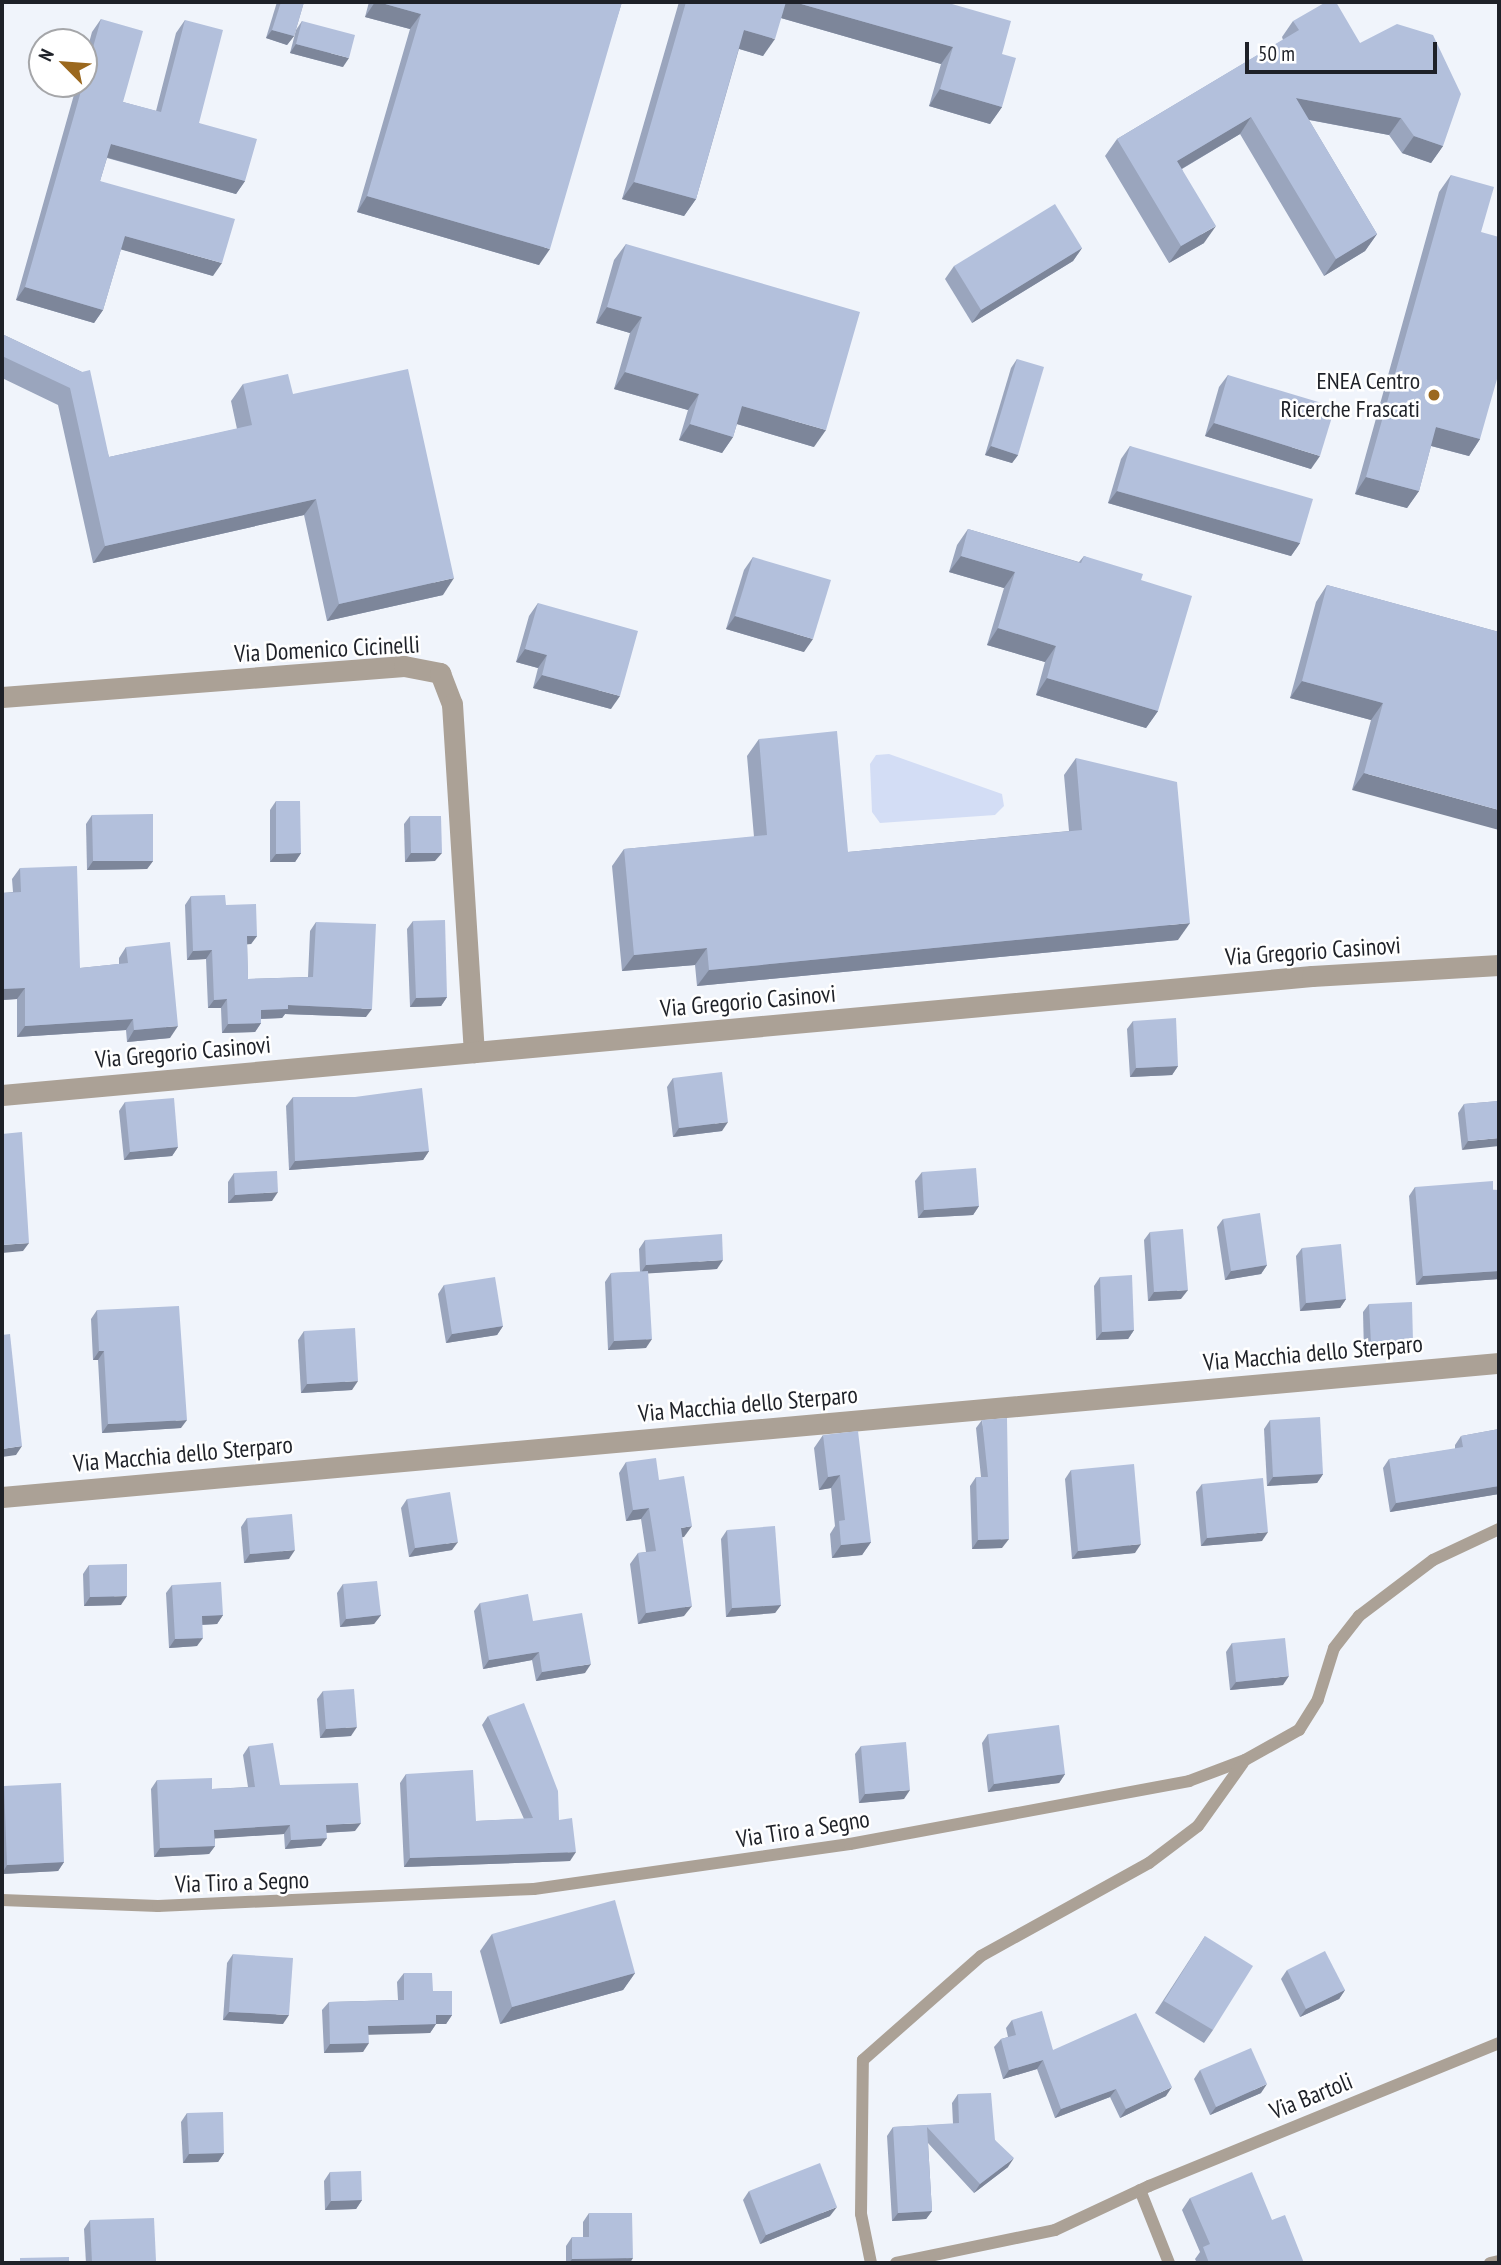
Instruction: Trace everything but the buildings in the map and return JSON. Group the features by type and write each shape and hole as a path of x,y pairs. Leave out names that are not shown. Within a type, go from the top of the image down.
{"street":[{"name":"Via Domenico Cicinelli","path":"2,697 404,666 440,673 452,704 474,1052"},
{"name":"Via Gregorio Casinovi","path":"2,1095 1312,976 1499,965"},
{"name":"Via Macchia dello Sterparo","path":"2,1497 1499,1363"}],"lane":[{"name":"Via Tiro a Segno","path":"2,1900 158,1906 429,1897 534,1889 850,1844 1171,1785 1245,1760 1280,1743 1305,1722 1318,1699 1334,1648 1359,1616 1433,1560 1499,1529"},
{"path":"871,2263 861,2214 863,2060 981,1956 1149,1863 1198,1826 1245,1760"},
{"name":"Via Bartoli","path":"896,2263 1055,2230 1140,2190 1499,2043"},
{"path":"1140,2190 1169,2263"},
{"path":"1490,2263 1499,2261"}],"shaded area":[{"path":"889,754 1002,794 1004,806 995,815 880,823 872,812 870,764 876,755"}],"place":[{"name":"ENEA Centro Ricerche Frascati","path":"1434,395"}]}
